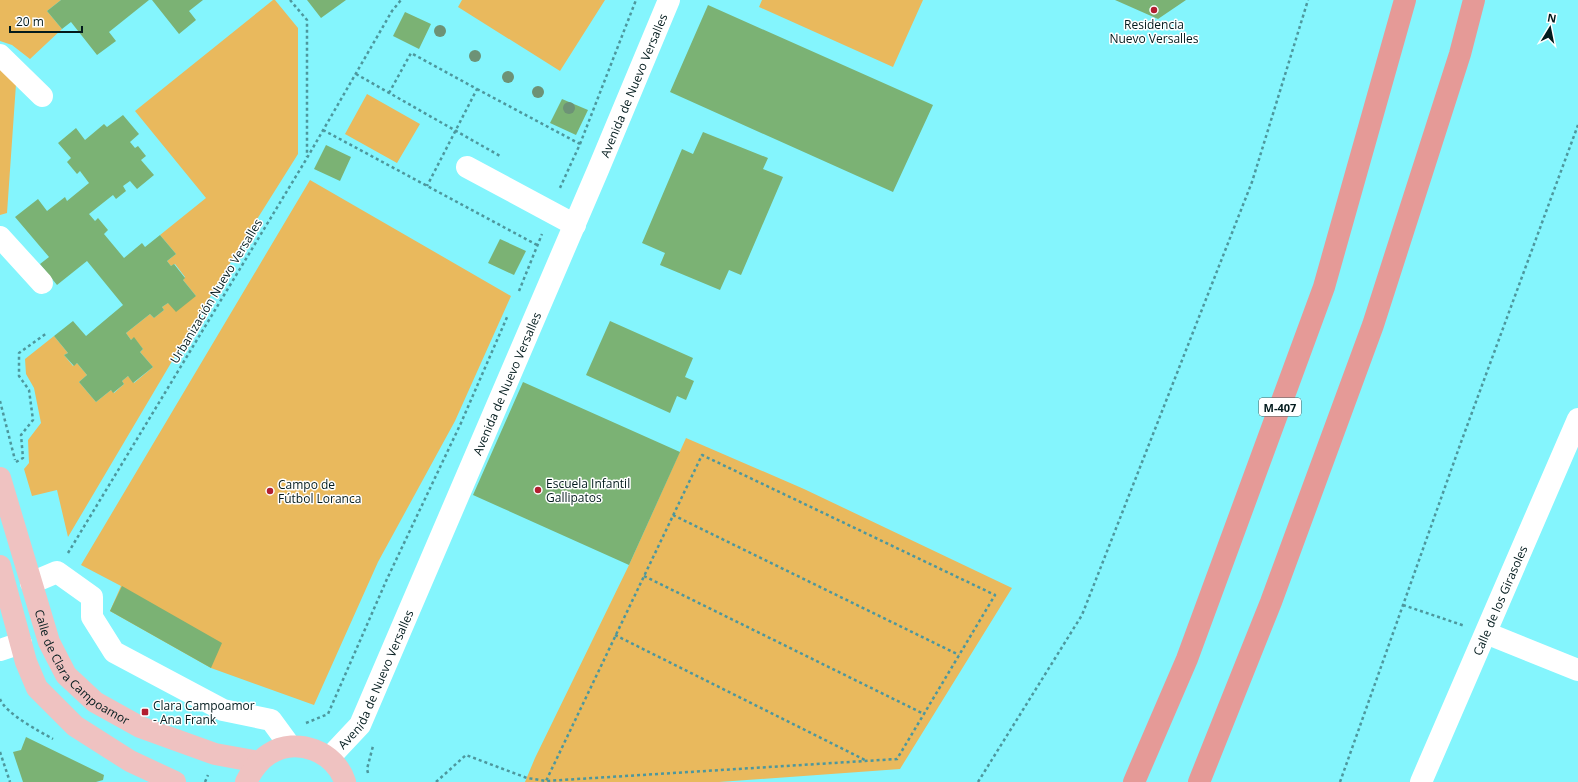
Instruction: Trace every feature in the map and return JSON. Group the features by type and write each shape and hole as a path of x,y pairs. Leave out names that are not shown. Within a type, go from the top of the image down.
{"highway":[{"name":"M-407","path":"1134,782 1187,659 1324,287 1404,0"},
{"path":"1199,782 1271,602 1373,325 1460,54 1474,0"}],"main road":[{"name":"Calle de Clara Campoamor","path":"9,474 31,583 49,642 66,675 96,702 140,727 215,754 259,762"},
{"path":"0,566 26,662 37,688 75,726 130,761 176,782"},
{"path":"246,782 254,766 270,753 290,746 311,748 329,758 343,774 345,782"}],"street":[{"name":"Avenida de Nuevo Versalles","path":"329,758 360,726 669,0"},
{"path":"0,55 42,96"},
{"path":"467,167 574,225"},
{"path":"0,237 42,283"},
{"name":"Calle de los Girasoles","path":"1421,782 1578,419"},
{"path":"31,583 57,572 92,597 92,617 114,652 223,710 272,720 290,746"},
{"path":"1486,633 1578,670"},
{"path":"0,650 21,643"}],"path":[{"path":"290,0 307,20 307,158"},
{"name":"Urbanización Nuevo Versalles","path":"62,556 68,553 307,158 392,12 401,0"},
{"path":"516,296 559,190 580,144 636,0"},
{"path":"978,782 1082,615 1252,182 1308,0"},
{"path":"389,93 411,52 580,144"},
{"path":"356,74 504,158"},
{"path":"427,186 477,89"},
{"path":"1340,782 1460,445 1578,125"},
{"path":"323,130 537,245"},
{"path":"552,186 559,190"},
{"path":"277,729 312,721 328,714 387,579 461,423 510,310"},
{"path":"9,474 16,462 23,458 21,435 33,420 29,390 19,376 19,353 46,333"},
{"path":"0,401 16,462"},
{"path":"436,782 466,755 527,778 546,780 897,759 995,594 702,456 546,780"},
{"path":"673,515 959,655"},
{"path":"644,576 924,714"},
{"path":"1403,605 1486,633"},
{"path":"615,635 868,761"},
{"path":"0,752 10,782"}],"shaded area":[{"path":"0,0 61,0 47,11 62,29 30,59 12,45 0,41"},
{"path":"273,0 275,0 298,28 298,154 242,243 68,537 57,490 32,496 24,469 29,463 28,440 41,423 34,388 26,374 25,359 54,336 68,353 64,355 73,366 77,363 87,375 79,382 96,402 111,390 114,393 124,384 122,381 128,376 134,383 153,367 140,352 143,349 134,338 131,340 126,333 150,314 154,318 164,310 162,307 168,303 196,296 183,280 185,277 175,264 171,266 167,261 176,254 160,235 206,198 135,111"},
{"path":"462,0 605,0 560,71 458,7"},
{"path":"762,0 923,0 893,67 759,7"},
{"path":"0,68 16,84 7,213 0,215"},
{"path":"367,94 420,124 397,163 345,134"},
{"name":"Campo de Fútbol Loranca","path":"310,180 511,296 455,421 378,562 314,705 211,668 110,611 121,586 81,565"},
{"path":"686,438 804,489 1012,588 900,769 719,782 525,782 535,758 629,565"}],"building":[{"path":"61,0 149,0 109,32 116,41 97,55 71,22 62,29 47,11"},
{"path":"152,0 203,0 189,11 196,20 179,34"},
{"path":"307,0 346,0 321,18"},
{"name":"Residencia Nuevo Versalles","path":"1115,0 1186,0 1158,19"},
{"path":"708,5 933,105 893,192 670,92"},
{"path":"405,12 431,24 419,49 393,36"},
{"path":"562,99 588,110 576,135 550,123"},
{"path":"123,115 139,134 130,142 135,148 138,146 146,156 141,160 154,175 137,189 130,181 123,186 126,191 116,199 113,195 89,214 95,221 98,218 108,230 104,234 124,258 142,243 145,247 160,235 176,254 167,261 171,266 174,264 185,278 183,280 196,296 176,312 168,303 162,307 164,310 154,318 150,314 126,333 131,340 134,337 143,349 140,352 153,367 133,383 128,376 122,381 124,384 113,393 111,390 96,402 79,382 87,375 77,363 74,366 64,355 68,353 54,336 73,321 86,336 123,305 87,261 57,285 40,264 49,257 15,217 38,199 47,211 65,197 67,201 89,183 80,171 77,174 67,162 71,158 58,143 76,128 85,140 104,124 107,127"},
{"path":"703,132 768,158 763,169 783,177 741,275 729,270 720,290 660,265 665,253 642,243 682,149 693,154"},
{"path":"326,145 351,157 340,181 314,169"},
{"path":"500,239 526,251 514,275 488,263"},
{"path":"610,321 693,358 685,377 694,381 686,400 677,396 670,413 586,375"},
{"path":"523,382 680,452 629,565 473,495"},
{"path":"122,586 222,643 211,668 110,611"},
{"path":"26,737 104,775 103,780 96,782 23,782 13,752 21,750"}],"place":[{"name":"Residencia Nuevo Versalles","path":"1154,10"},
{"name":"Escuela Infantil Gallipatos","path":"538,490"},
{"name":"Campo de Fútbol Loranca","path":"270,491"},
{"name":"Clara Campoamor - Ana Frank","path":"145,712"}]}
